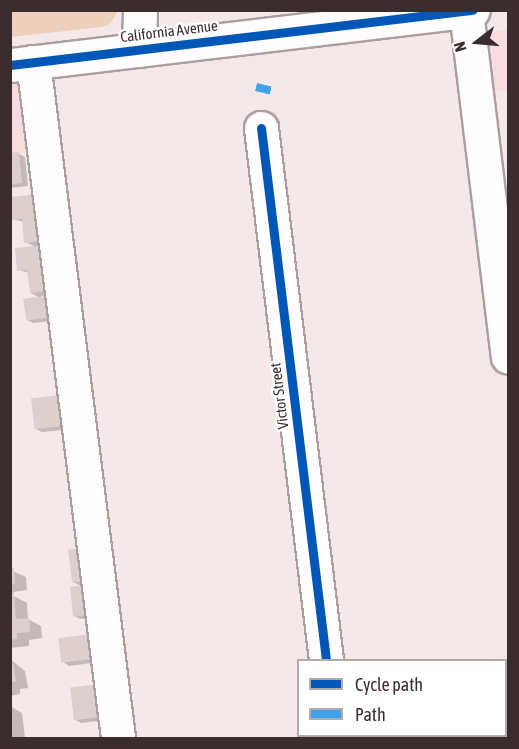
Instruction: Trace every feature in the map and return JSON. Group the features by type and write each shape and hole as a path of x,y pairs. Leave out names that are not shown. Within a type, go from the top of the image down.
{"street":[{"path":"139,50 140,10"},
{"path":"470,11 508,356"},
{"name":"California Avenue","path":"22,64 470,11"},
{"path":"22,64 118,738"},
{"name":"Victor Street","path":"261,128 327,659"}],"shaded area":[{"path":"10,11 118,11 110,24 102,27 11,37"},
{"path":"508,30 508,90 483,93 475,34"},
{"path":"28,83 37,151 11,154 10,85"}],"building":[{"path":"19,152 22,183 10,184 10,153"},
{"path":"41,194 46,240 24,243 22,219 12,220 10,197"},
{"path":"46,245 51,291 30,293 27,270 17,271 15,248"},
{"path":"44,296 47,318 26,321 23,299"},
{"path":"63,395 66,426 34,429 31,398"},
{"path":"83,548 87,581 72,583 68,550"},
{"path":"14,568 15,584 10,584 10,569"},
{"path":"88,585 91,615 73,617 70,587"},
{"path":"14,594 16,619 29,618 30,632 17,633 17,639 10,640 10,595"},
{"path":"91,634 94,659 61,663 58,638"},
{"path":"13,662 16,682 10,682 10,663"},
{"path":"98,684 102,717 74,720 70,687"}],"marked path":[{"path":"256,87 274,91"}],"cycle path":[{"path":"10,65 473,10"},
{"path":"261,128 326,659"}]}
